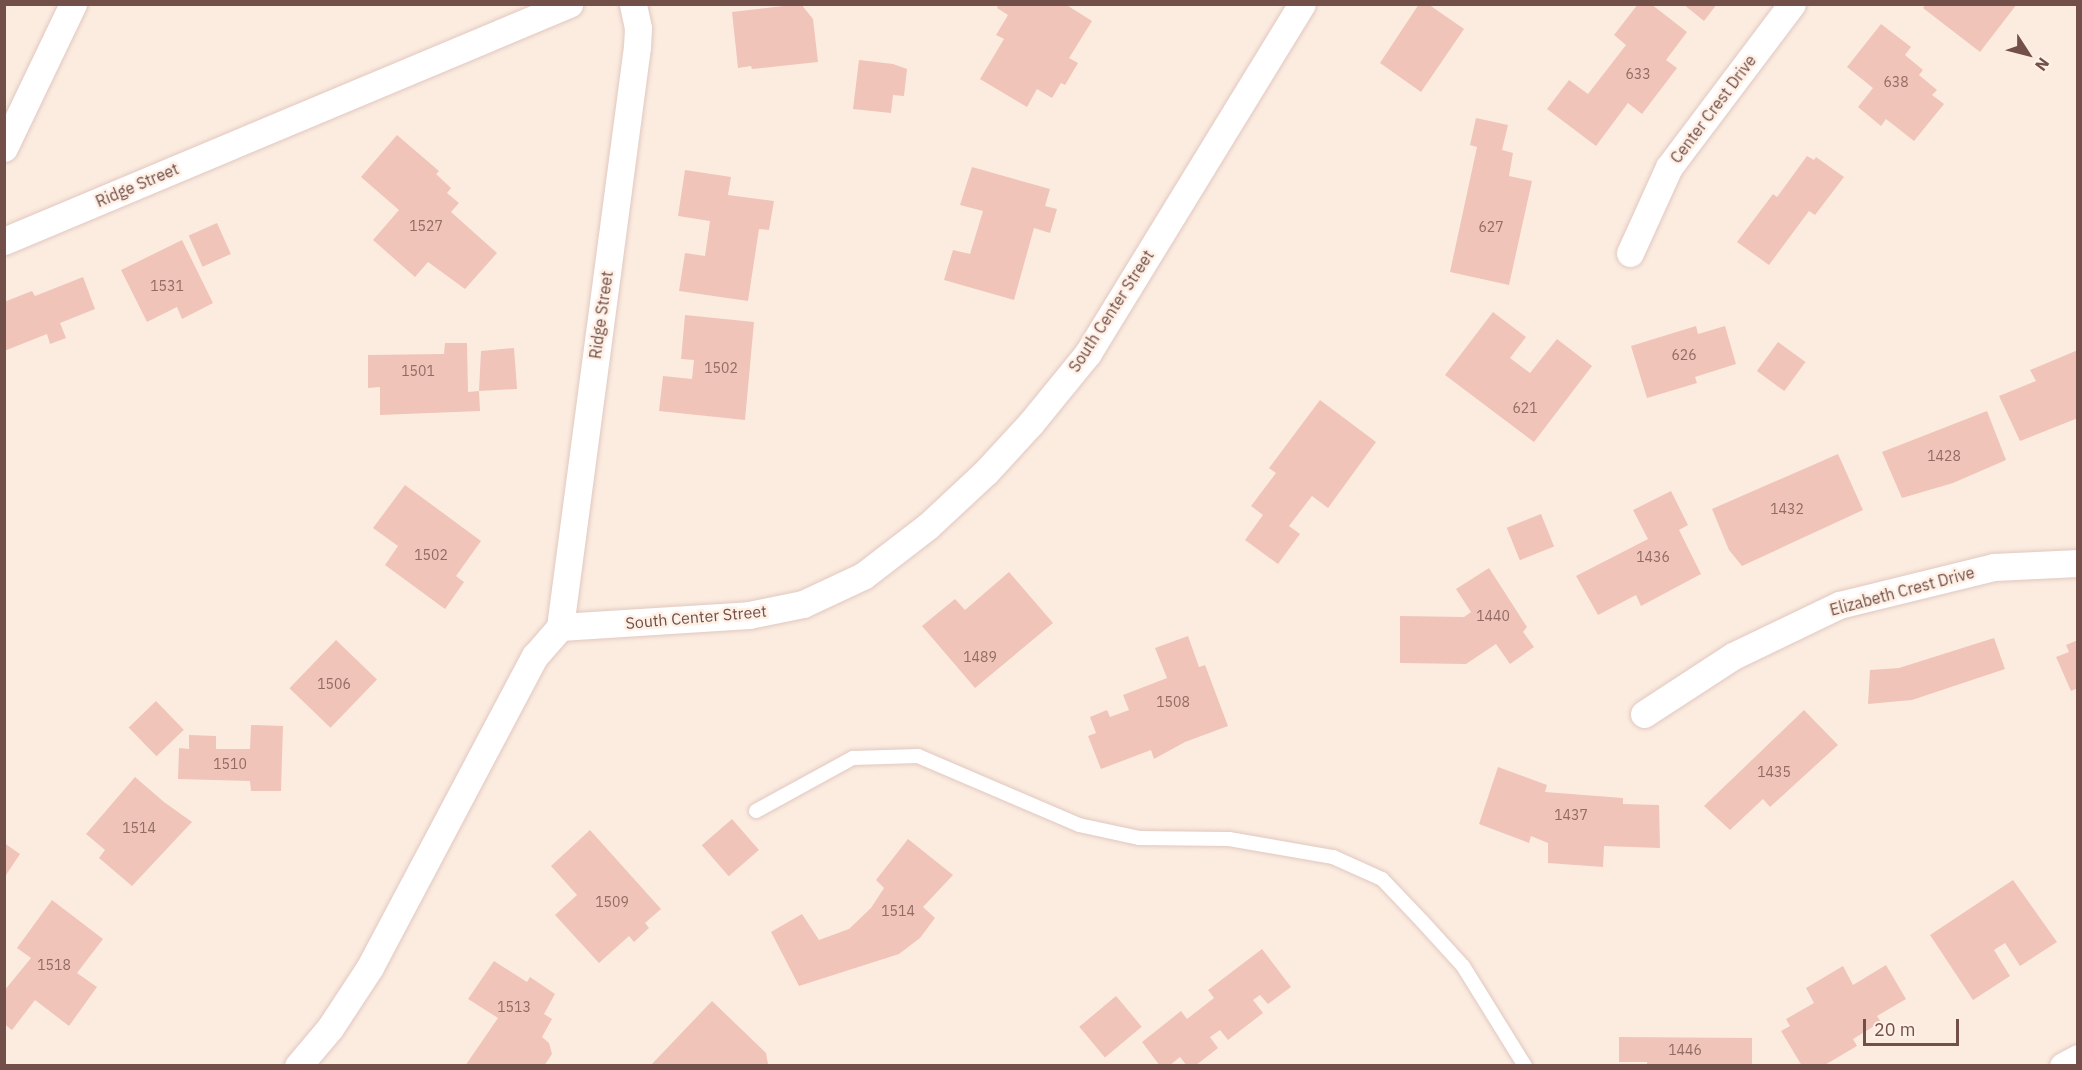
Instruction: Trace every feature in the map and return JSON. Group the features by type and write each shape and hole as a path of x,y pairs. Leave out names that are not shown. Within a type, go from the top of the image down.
{"street":[{"path":"4,148 73,4"},
{"name":"Ridge Street","path":"4,241 569,4"},
{"name":"Ridge Street","path":"560,627 637,47 638,28 633,4"},
{"name":"South Center Street","path":"560,627 749,615 802,604 864,576 928,526 994,464 1088,353 1302,4"},
{"name":"Center Crest Drive","path":"1630,253 1670,167 1792,4"},
{"name":"Elizabeth Crest Drive","path":"1644,714 1733,656 1839,605 1994,567 2078,563"},
{"path":"298,1065 330,1028 370,967 535,656 560,627"},
{"path":"2063,1065 2078,1058"}],"lane":[{"path":"756,811 853,758 918,756 1079,825 1139,838 1229,839 1333,857 1382,879 1422,921 1463,966 1525,1065"}],"building":[{"path":"801,4 813,19 818,62 752,69 751,66 738,68 732,12"},
{"path":"999,4 1065,4 1092,21 1069,58 1078,63 1065,85 1061,83 1052,98 1037,89 1027,107 980,79 1004,39 996,35 1008,15 997,8"},
{"path":"1419,4 1428,4 1464,29 1421,92 1380,63"},
{"path":"1638,4 1651,4 1687,32 1666,60 1677,68 1642,114 1628,103 1596,146 1547,109 1569,80 1588,94 1626,45 1614,35"},
{"path":"1683,4 1717,4 1704,21"},
{"path":"1926,4 2017,4 1980,52 1923,8"},
{"path":"1881,24 1911,47 1905,55 1923,70 1919,75 1937,90 1932,95 1944,104 1914,141 1886,119 1881,126 1858,107 1873,88 1847,67"},
{"path":"859,60 893,64 907,69 904,96 893,95 891,113 853,109"},
{"path":"1476,118 1508,125 1502,150 1513,153 1509,176 1532,181 1509,285 1450,272 1477,147 1470,145"},
{"path":"397,135 439,171 436,174 451,188 447,193 459,203 451,212 497,253 465,289 428,262 415,277 373,240 399,210 361,177"},
{"path":"1807,156 1814,160 1816,157 1844,177 1815,215 1809,211 1769,265 1737,242 1773,194 1777,197"},
{"path":"972,167 1050,189 1045,206 1057,209 1050,233 1034,228 1014,300 944,280 953,250 970,254 983,211 960,205"},
{"path":"685,170 731,177 728,195 774,201 769,230 759,229 748,301 679,291 685,253 705,256 710,221 678,216"},
{"path":"217,223 231,254 203,267 189,236"},
{"path":"182,240 213,303 182,319 177,307 147,322 121,270"},
{"path":"83,277 95,309 60,323 66,338 50,344 47,334 4,351 4,302 32,291 35,296"},
{"path":"1493,312 1526,337 1510,358 1530,373 1557,339 1592,366 1534,442 1445,375"},
{"path":"685,315 754,322 745,420 659,411 663,376 692,379 694,360 681,359"},
{"path":"1696,326 1698,334 1725,326 1736,364 1695,377 1697,383 1647,398 1631,346"},
{"path":"1778,342 1806,362 1784,391 1757,371"},
{"path":"445,343 467,343 468,392 479,391 480,411 380,415 380,387 368,388 368,355 444,354"},
{"path":"514,348 517,389 479,391 481,351"},
{"path":"2078,350 2078,418 2020,441 1999,396 2036,381 2030,370"},
{"path":"1320,400 1376,442 1328,508 1312,496 1289,526 1300,534 1278,564 1245,540 1263,515 1251,506 1276,473 1269,468"},
{"path":"1987,411 2006,460 1953,483 1902,498 1882,452"},
{"path":"1838,454 1863,510 1742,566 1729,550 1712,509"},
{"path":"405,485 481,541 456,576 464,582 445,609 385,565 398,546 373,528"},
{"path":"1671,491 1688,525 1679,530 1701,574 1641,606 1636,595 1598,615 1576,576 1648,539 1633,510"},
{"path":"1541,514 1554,546 1520,560 1507,528"},
{"path":"1489,568 1527,627 1523,632 1534,647 1510,664 1496,644 1466,664 1400,663 1400,616 1464,617 1471,612 1456,589"},
{"path":"1009,572 1053,623 975,688 922,626 955,599 965,610"},
{"path":"1188,636 1199,667 1205,665 1228,726 1185,742 1154,759 1151,750 1101,769 1088,736 1096,733 1090,717 1107,710 1110,717 1129,710 1123,695 1167,678 1155,648"},
{"path":"1994,638 2005,669 1912,700 1868,704 1870,670 1899,668"},
{"path":"336,640 377,680 330,728 289,688"},
{"path":"2078,640 2078,688 2071,691 2056,657 2069,652 2066,645"},
{"path":"156,701 184,730 156,756 129,727"},
{"path":"1804,710 1838,745 1770,807 1763,799 1730,830 1704,806"},
{"path":"251,725 283,726 281,791 251,791 250,781 178,779 179,748 189,749 189,735 216,736 216,749 250,749"},
{"path":"1498,767 1547,785 1545,792 1623,798 1623,804 1659,805 1660,848 1604,846 1603,867 1548,863 1548,843 1531,836 1529,843 1479,824"},
{"path":"135,777 192,822 132,886 99,858 105,850 86,834"},
{"path":"732,819 759,850 729,876 702,845"},
{"path":"590,830 661,909 645,923 649,928 634,942 629,936 599,963 555,915 577,895 551,866"},
{"path":"908,839 953,875 923,907 935,918 920,938 899,954 799,986 771,932 802,914 819,940 849,929 871,908 884,888 876,880"},
{"path":"4,843 20,854 4,878"},
{"path":"2013,880 2057,942 2020,966 2005,943 1994,950 2010,976 1973,1000 1930,935"},
{"path":"52,900 103,939 77,973 97,987 69,1026 35,1000 12,1030 4,1024 4,991 31,958 17,948"},
{"path":"1262,949 1291,987 1268,1004 1260,995 1253,1000 1263,1013 1228,1040 1220,1030 1210,1037 1218,1048 1195,1066 1187,1066 1180,1057 1169,1066 1160,1066 1142,1042 1181,1011 1187,1019 1214,998 1208,990"},
{"path":"494,961 527,982 530,977 555,994 544,1014 552,1019 542,1037 549,1043 552,1054 544,1066 465,1066 498,1018 468,999"},
{"path":"1886,965 1906,999 1877,1016 1881,1022 1853,1039 1857,1046 1823,1066 1802,1066 1781,1031 1790,1026 1786,1019 1814,1003 1806,988 1843,966 1853,985"},
{"path":"1116,996 1142,1027 1105,1057 1079,1027"},
{"path":"712,1001 766,1053 768,1064 650,1066"},
{"path":"1619,1037 1752,1038 1752,1066 1647,1066 1647,1062 1619,1062"}]}
